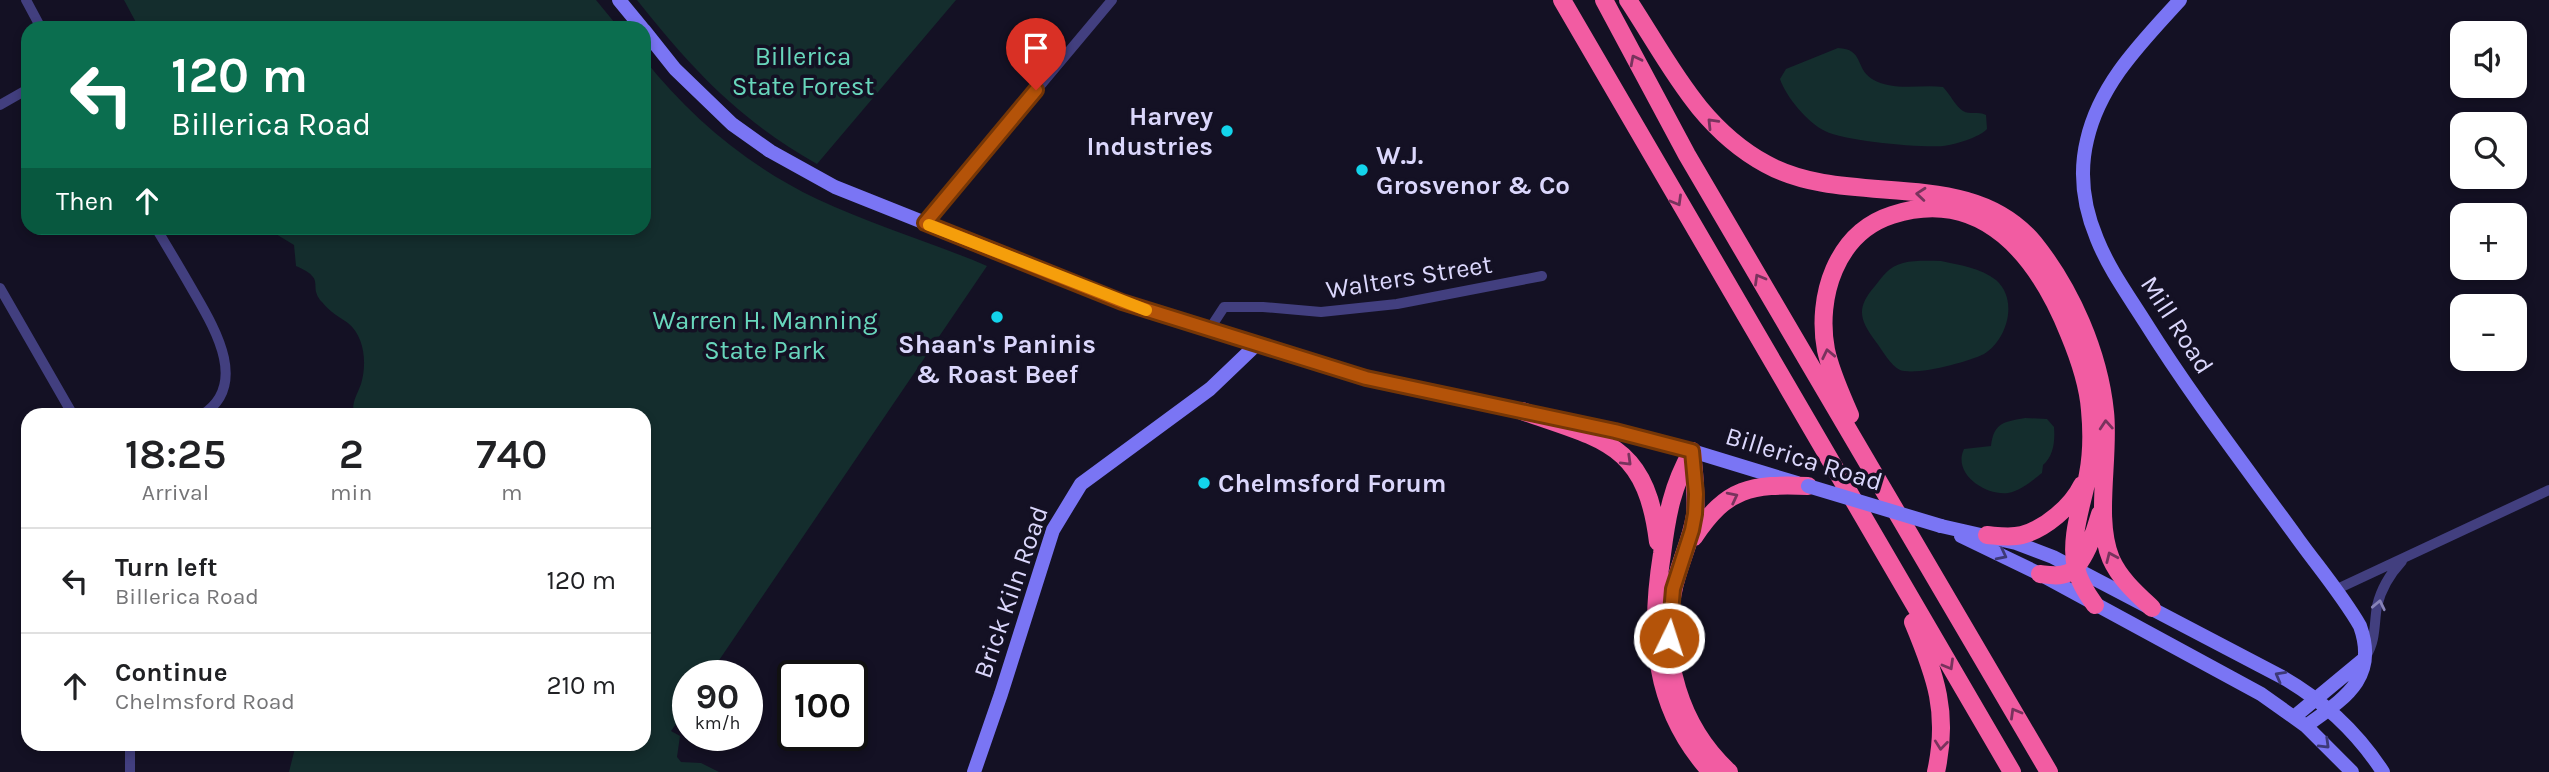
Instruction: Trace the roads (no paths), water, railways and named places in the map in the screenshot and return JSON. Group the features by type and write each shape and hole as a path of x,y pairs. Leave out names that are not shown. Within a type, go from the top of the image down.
{"highway":[{"path":"1562,0 2012,772"},
{"path":"1604,0 1687,155 2049,772"},
{"path":"1628,0 1696,106 1723,135 1751,155 1788,174 1823,184 1945,196 1974,202 2010,221 2032,242 2072,303 2099,376 2107,439 2104,531 2112,561 2133,591 2152,608"},
{"path":"1881,485 1832,372 1826,349 1824,324 1827,289 1833,270 1854,237 1881,219 1917,210 1961,212 1994,227 2019,247 2044,282 2062,317 2085,376 2091,411 2088,472 2076,533 2076,568 2095,605"},
{"path":"1522,411 1603,442 1633,465 1652,502 1660,563"},
{"path":"1692,451 1695,504 1688,546 1671,598 1671,662 1686,713 1704,743 1729,772"},
{"path":"1692,451 1678,475 1669,505 1660,563 1655,628 1659,674 1669,705 1679,728 1711,772"},
{"path":"1987,535 2020,536 2035,530 2070,502 2088,472"},
{"path":"1688,546 1711,513 1732,496 1765,486 1808,486"},
{"path":"2039,575 2063,575 2076,568 2094,533 2104,493"},
{"path":"1889,564 1931,667 1942,712 1942,745 1936,772"}],"main road":[{"name":"Billerica Road","path":"619,0 636,21"},
{"name":"Mill Road","path":"2180,0 2129,58 2098,106 2089,131 2084,161 2084,190 2089,216 2107,260 2180,378 2360,626 2364,659 2359,682 2346,697 2306,726"},
{"name":"Billerica Road","path":"651,39 704,99 770,152 835,187 1122,302 1366,378 1615,431 1692,451 1941,526 1987,535 2036,550 2076,568 2282,677 2329,709 2352,731 2383,772"},
{"name":"Brick Kiln Road","path":"974,772 1002,694 1053,530 1070,499 1082,484 1210,389 1256,345"},
{"name":"Billerica Road","path":"1941,526 2039,575 2261,694 2306,726 2352,772"},
{"path":"2294,717 2364,659"}],"street":[{"path":"26,0 37,21"},
{"path":"925,223 1112,0"},
{"path":"0,105 21,93"},
{"path":"160,235 215,331 224,356 224,386 208,408"},
{"name":"Walters Street","path":"1209,330 1224,307 1321,312 1397,304 1542,276"},
{"path":"1,293 69,408"},
{"path":"2335,590 2549,490"},
{"path":"2364,659 2372,642 2383,588 2395,569 2407,557"},
{"path":"130,751 130,772"}],"place":[{"name":"Harvey Industries","path":"1227,131"},
{"name":"W.J. Grosvenor & Co","path":"1362,170"},
{"name":"Shaan's Paninis & Roast Beef","path":"997,317"},
{"name":"Chelmsford Forum","path":"1204,483"}],"park label":[{"name":"Billerica State Forest","path":"803,71"},
{"name":"Warren H. Manning State Park","path":"765,335"}]}
